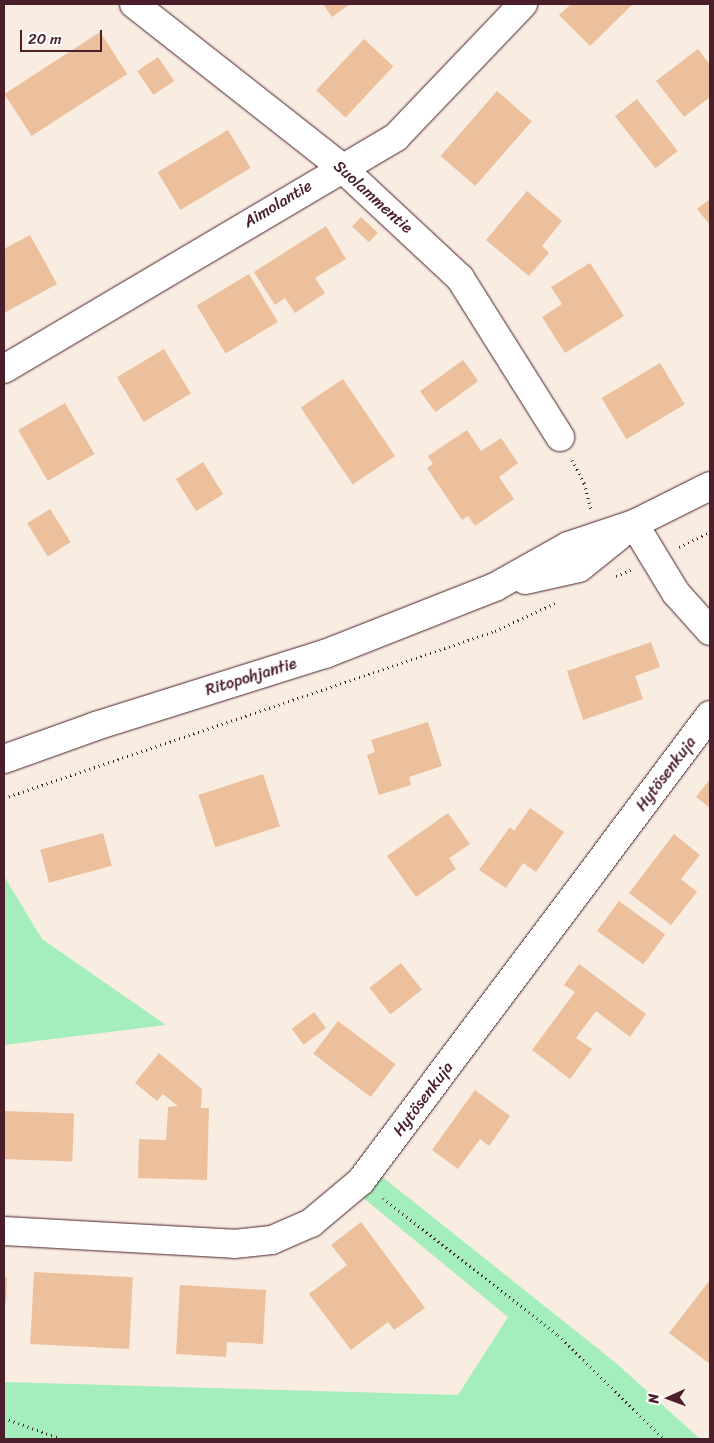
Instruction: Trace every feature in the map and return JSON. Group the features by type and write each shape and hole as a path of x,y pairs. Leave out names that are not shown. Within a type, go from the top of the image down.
{"street":[{"name":"Suolammentie","path":"134,4 341,167 460,278 560,437"},
{"name":"Aimolantie","path":"4,369 341,167 396,137 523,4"},
{"name":"Ritopohjantie","path":"4,759 96,726 325,654 495,587 568,546 634,524 710,486"},
{"path":"634,524 676,593 710,630"},
{"name":"Hytösenkuja","path":"4,1231 234,1244 272,1240 311,1223 361,1181 710,715"}],"path":[{"path":"361,1181 558,1335 664,1439"},
{"path":"4,1418 62,1439"}],"green space":[{"path":"4,876 42,939 166,1025 4,1045"},
{"path":"380,1175 616,1363 700,1439 4,1439 4,1382 458,1395 508,1317 361,1196"}],"building":[{"path":"323,4 350,4 332,17"},
{"path":"571,4 633,4 590,46 559,15"},
{"path":"100,32 127,74 32,136 4,94"},
{"path":"364,39 393,66 346,117 316,90"},
{"path":"698,49 710,65 710,97 684,117 656,81"},
{"path":"158,57 174,81 153,95 137,71"},
{"path":"497,91 532,121 475,186 441,156"},
{"path":"637,99 678,151 656,168 615,116"},
{"path":"228,130 251,168 180,210 158,172"},
{"path":"527,191 562,221 542,246 549,253 529,276 486,240"},
{"path":"710,199 710,225 697,209"},
{"path":"361,217 378,233 369,242 352,227"},
{"path":"326,226 346,259 315,278 325,293 295,313 285,298 275,305 254,272"},
{"path":"30,235 57,284 4,313 4,249"},
{"path":"590,263 624,316 565,353 542,317 562,304 551,287"},
{"path":"249,274 278,322 226,353 197,305"},
{"path":"164,349 191,394 144,422 117,377"},
{"path":"463,360 478,381 435,412 420,391"},
{"path":"660,363 685,404 626,439 602,398"},
{"path":"343,379 395,456 353,485 301,408"},
{"path":"65,403 94,454 48,481 18,430"},
{"path":"467,430 481,451 501,438 518,463 499,477 514,499 475,526 468,516 462,520 427,468 433,464 428,456"},
{"path":"203,462 223,494 196,511 176,479"},
{"path":"50,509 71,542 48,556 27,523"},
{"path":"651,642 660,667 635,676 643,699 583,720 567,671"},
{"path":"428,722 442,766 409,777 411,785 379,795 367,755 375,752 371,740"},
{"path":"263,774 280,826 215,847 198,795"},
{"path":"710,779 710,808 696,797"},
{"path":"530,808 564,832 536,872 523,863 506,888 479,870 510,827 514,831"},
{"path":"448,813 470,844 449,858 456,869 416,897 387,856"},
{"path":"103,833 112,866 49,883 40,850"},
{"path":"674,834 700,855 681,879 697,892 671,925 629,893"},
{"path":"619,901 665,935 643,964 597,931"},
{"path":"401,963 422,990 390,1014 369,988"},
{"path":"579,964 646,1014 630,1037 596,1011 576,1038 592,1049 570,1079 532,1050 575,992 564,985"},
{"path":"314,1012 326,1028 304,1045 292,1029"},
{"path":"338,1021 396,1064 371,1097 313,1054"},
{"path":"159,1053 202,1089 201,1108 209,1108 207,1180 138,1178 139,1139 166,1140 168,1107 178,1106 163,1094 157,1101 135,1083"},
{"path":"475,1090 510,1116 489,1146 480,1139 458,1169 432,1150"},
{"path":"4,1111 74,1113 72,1161 4,1159"},
{"path":"361,1222 425,1308 394,1330 388,1322 351,1350 309,1294 347,1265 331,1245"},
{"path":"34,1272 133,1277 129,1349 30,1344"},
{"path":"4,1277 7,1277 6,1303 4,1303"},
{"path":"710,1280 710,1364 669,1333"},
{"path":"180,1285 266,1290 263,1344 227,1342 226,1357 176,1354"}]}
